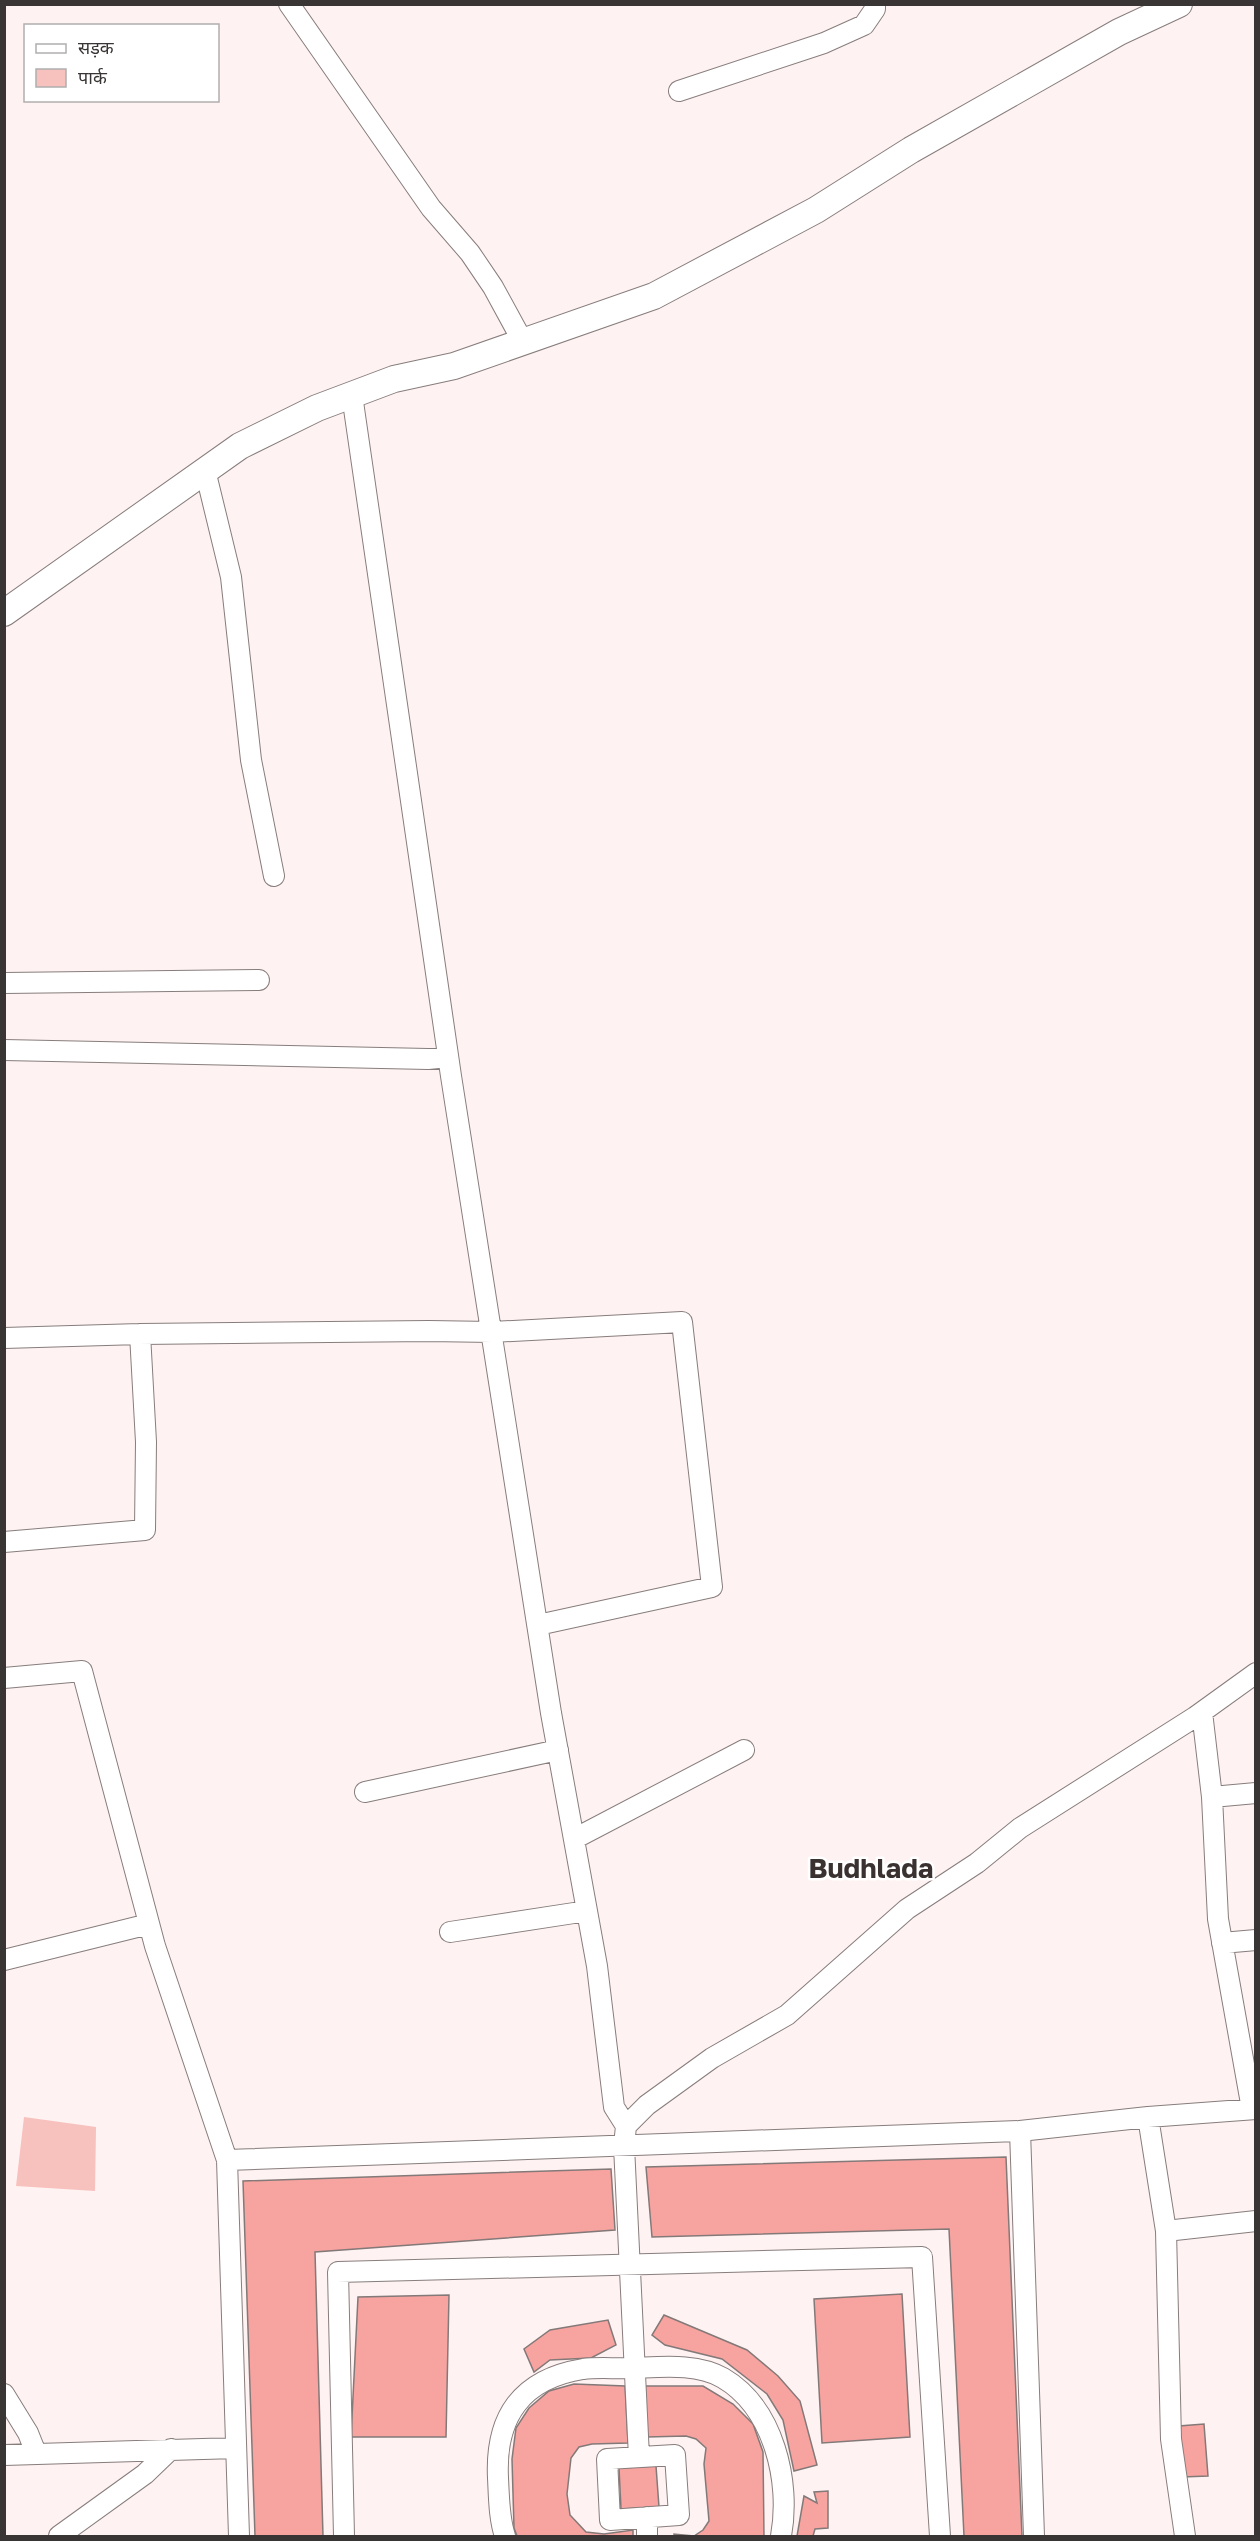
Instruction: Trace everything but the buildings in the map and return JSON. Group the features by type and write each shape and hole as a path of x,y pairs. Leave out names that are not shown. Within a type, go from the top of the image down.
{"street":[{"path":"289,4 431,208 470,253 493,287 523,342"},
{"path":"679,91 824,43 864,25 875,9 875,4"},
{"path":"4,613 240,446 317,408 394,379 454,366 654,296 816,210 921,145 1119,32 1179,4"},
{"path":"352,395 448,1058 558,1750 597,1966 614,2107 626,2126 624,2146 639,2457"},
{"path":"205,470 231,577 251,760 274,876"},
{"path":"4,983 259,981"},
{"path":"4,1050 448,1058"},
{"path":"4,1338 140,1334 492,1332 682,1322 712,1587 538,1625"},
{"path":"4,1542 145,1530 146,1442 140,1334"},
{"path":"4,1678 82,1671 149,1924 227,2160 239,2536"},
{"path":"626,2126 647,2105 712,2058 787,2014 907,1909 977,1863 1020,1828 1202,1712 1256,1673"},
{"path":"227,2160 1020,2132 1148,2117 1254,2109 1218,1919 1212,1797 1202,1712"},
{"path":"365,1792 558,1750"},
{"path":"574,1839 744,1750"},
{"path":"1212,1797 1256,1793"},
{"path":"450,1932 587,1911"},
{"path":"4,1960 149,1924"},
{"path":"1222,1942 1256,1940"},
{"path":"1148,2117 1166,2231 1171,2439 1185,2536"},
{"path":"1020,2132 1034,2536"},
{"path":"1166,2231 1256,2221"},
{"path":"344,2536 338,2272 922,2257 940,2536"},
{"path":"505,2536 497,2459 503,2425 519,2399 559,2374 585,2369 664,2367 690,2369 722,2377 746,2395 764,2423 778,2458 783,2496 781,2536"},
{"path":"4,2394 28,2433 36,2453"},
{"path":"4,2455 236,2448"},
{"path":"59,2536 145,2474 171,2450"},
{"path":"675,2455 679,2515 647,2527 610,2520 607,2459 639,2457 675,2455"}],"green space":[{"path":"24,2117 96,2127 95,2191 16,2186"}],"district":[{"name":"Budhlada","path":"871,1868"}]}
